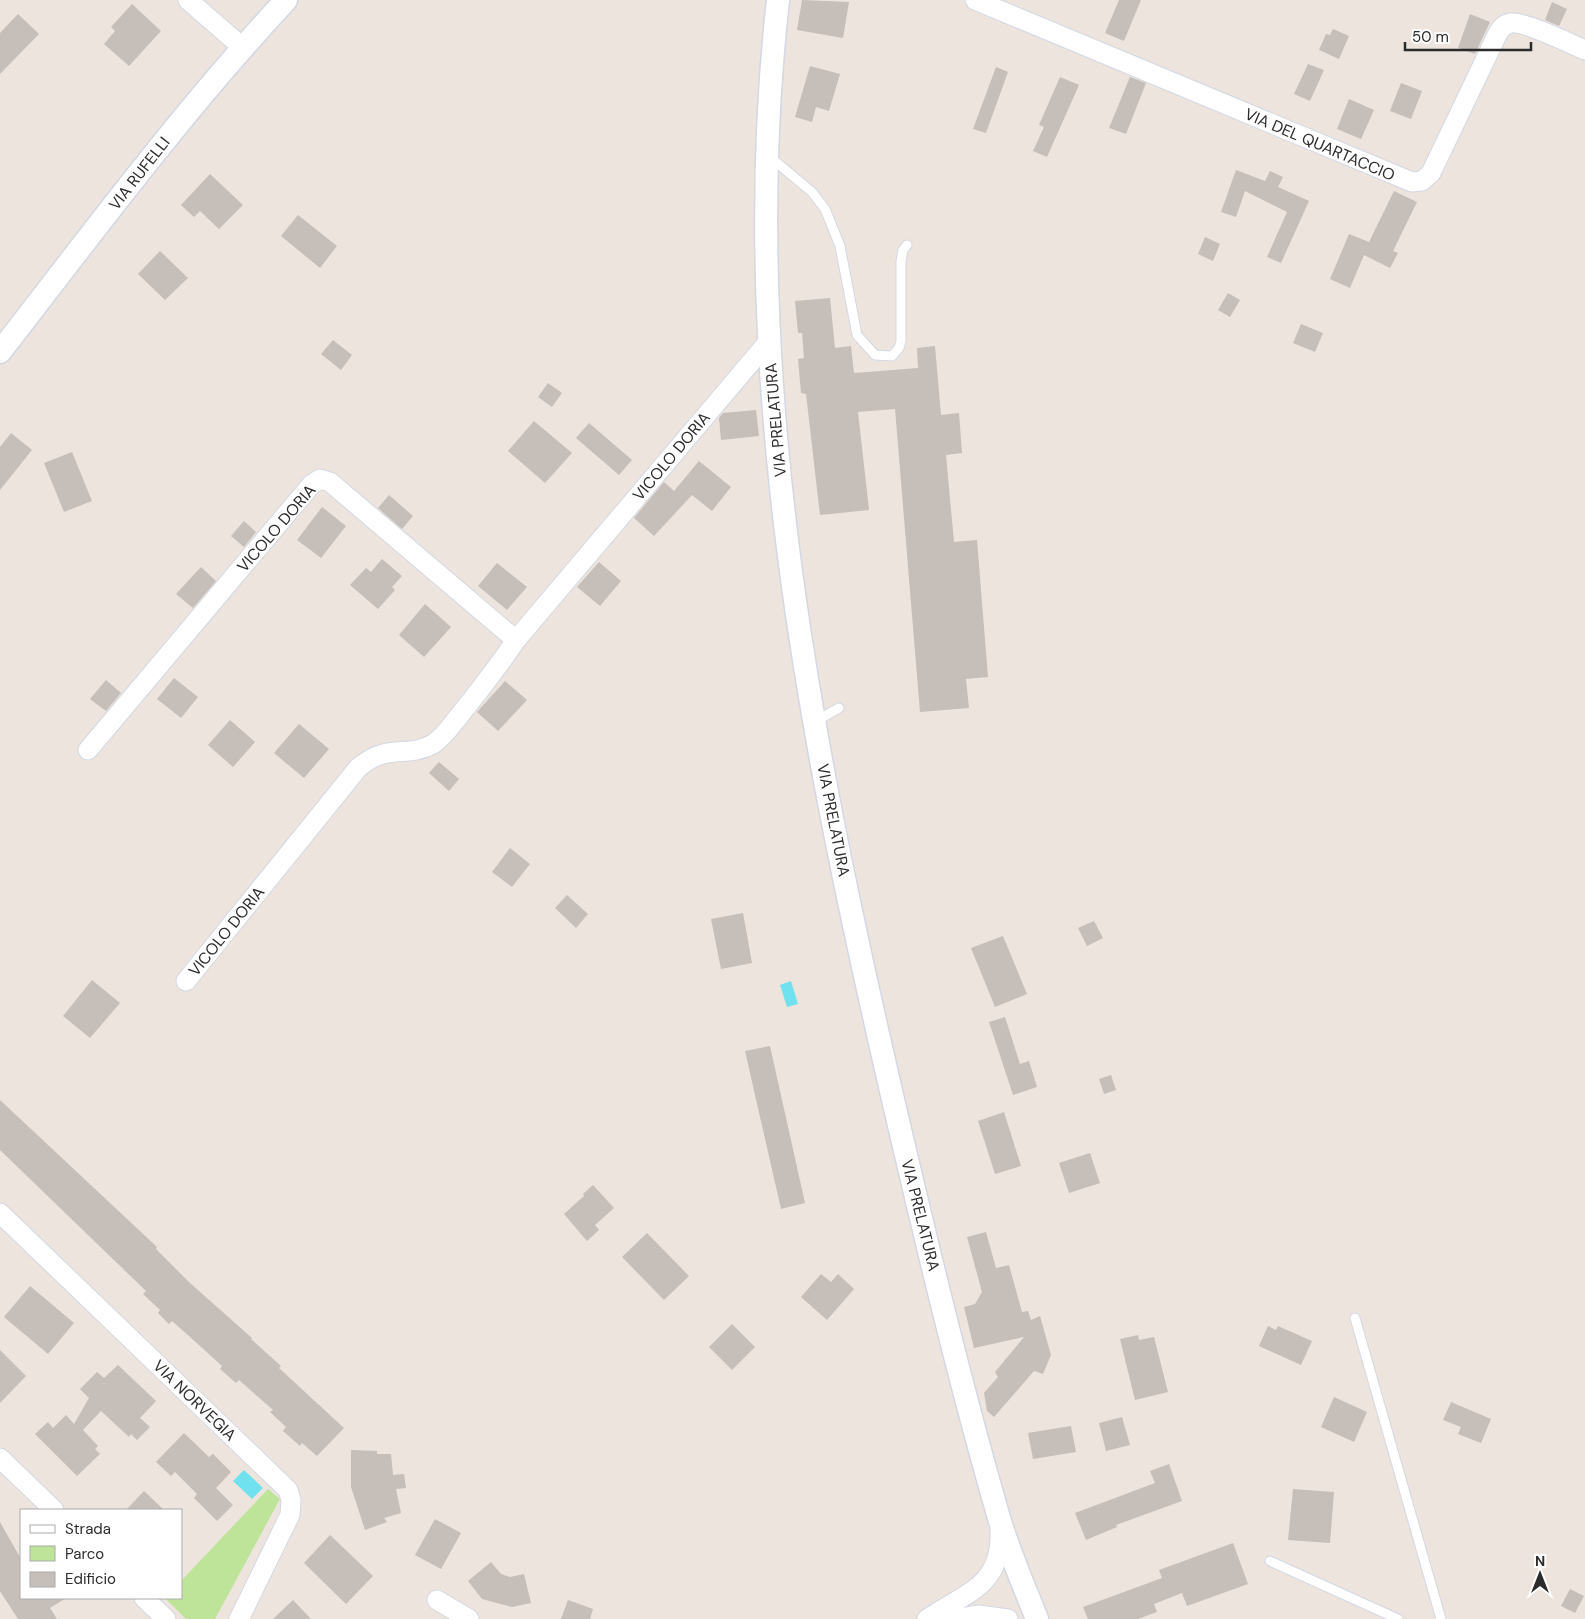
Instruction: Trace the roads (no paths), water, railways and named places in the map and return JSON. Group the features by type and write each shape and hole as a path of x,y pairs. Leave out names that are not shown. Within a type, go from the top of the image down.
{"street":[{"path":"188,0 242,47"},
{"name":"VIA RUFELLI","path":"0,352 155,152 242,47 286,0"},
{"name":"VIA PRELATURA","path":"778,0 766,153 769,341 783,506 816,722 863,970 925,1236 1000,1522 1037,1619"},
{"name":"VIA DEL QUARTACCIO","path":"975,0 1412,182 1422,181 1431,173 1497,35 1505,25 1512,22 1523,24 1585,50"},
{"name":"VICOLO DORIA","path":"186,981 358,768 373,756 382,753 422,748 438,741 496,669 516,640 769,341"},
{"name":"VICOLO DORIA","path":"88,750 311,485 320,479 330,482 516,640"},
{"name":"VIA NORVEGIA","path":"0,1214 288,1490 291,1500 290,1515 239,1619"},
{"path":"0,1458 53,1509"},
{"path":"927,1619 983,1583 993,1570 1000,1555 1000,1522"},
{"path":"145,1599 166,1619"},
{"path":"437,1600 469,1619"},
{"path":"954,1619 978,1615 1008,1619"}],"lane":[{"path":"766,153 812,192 828,216 840,246 857,336 871,352 881,356 892,356 899,348 901,341 901,261 903,250 907,244"},
{"path":"816,722 839,708"},
{"path":"1355,1318 1441,1619"},
{"path":"1270,1561 1398,1619"}],"water":[{"path":"791,981 798,1004 787,1007 780,985"},
{"path":"244,1470 263,1488 252,1499 233,1481"}]}
